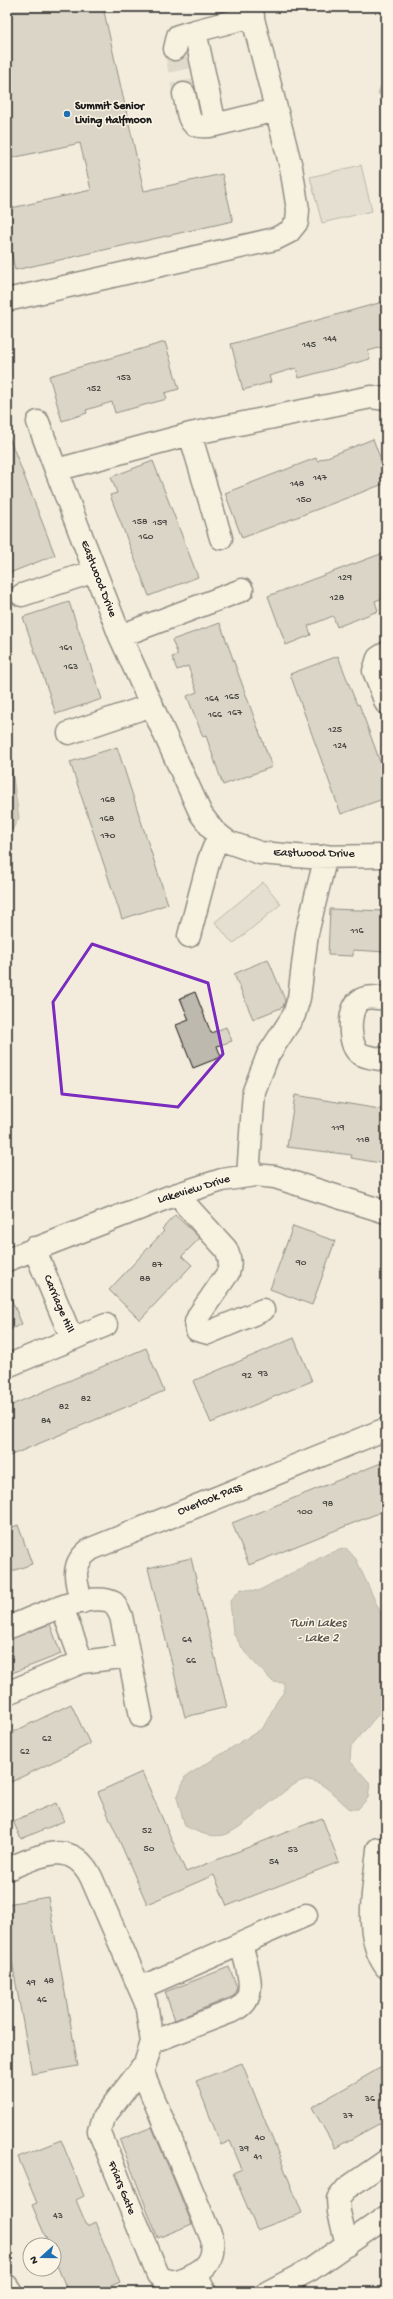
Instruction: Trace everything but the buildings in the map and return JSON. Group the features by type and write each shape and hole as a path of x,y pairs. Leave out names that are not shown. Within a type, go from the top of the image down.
{"street":[{"path":"7,300 275,239 288,232 297,222 298,210 291,166 251,11 178,36 175,49"},
{"path":"195,31 215,125"},
{"path":"184,94 189,118 194,126 203,128 276,110"},
{"path":"56,470 190,434 371,397 386,399"},
{"name":"Eastwood Drive","path":"38,422 120,636 201,814 213,830 228,842 260,853 326,856 386,856"},
{"path":"190,434 221,538"},
{"path":"22,595 95,571"},
{"path":"120,636 242,590"},
{"path":"386,653 378,658 374,671 386,704"},
{"path":"69,733 152,705"},
{"path":"189,936 209,860 219,835"},
{"path":"248,1176 254,1091 268,1055 294,1015 299,998 307,933 326,856"},
{"path":"386,999 370,997 358,1001 355,1006 350,1036 351,1044 360,1054 386,1060"},
{"name":"Lakeview Drive","path":"7,1260 34,1248 181,1193 222,1180 248,1176 275,1177 386,1212"},
{"path":"181,1193 186,1205 226,1249 230,1257 231,1266 228,1273 197,1319 197,1330 203,1333 211,1332 263,1310"},
{"name":"Carriage Hill","path":"7,1366 72,1339 34,1248"},
{"path":"72,1339 106,1325"},
{"name":"Overlook Pass","path":"82,1662 72,1604 76,1583 76,1569 81,1558 91,1549 386,1429"},
{"path":"7,1628 72,1604 102,1599 114,1603 121,1616 141,1716"},
{"path":"7,1693 82,1662 129,1656"},
{"path":"383,1844 372,1926 378,1953 386,1966"},
{"name":"Friars Gate","path":"7,1869 52,1853 71,1856 83,1862 91,1877 146,2003 152,2042 148,2057 102,2118 99,2131 158,2275 164,2280 171,2282 201,2282 212,2255 212,2239 141,2068"},
{"path":"140,1988 306,1915"},
{"path":"152,2042 235,2010 245,2002 251,1992 241,1944"},
{"path":"347,2245 339,2212 338,2199 347,2188 386,2161"},
{"path":"268,2292 310,2270 386,2217"},
{"path":"7,2286 11,2292"}],"highlighted area":[{"path":"92,944 208,983 223,1054 178,1107 62,1094 53,1002"}],"shaded area":[{"path":"361,165 372,211 322,223 310,177"},
{"path":"263,882 281,904 233,944 215,922"}],"water":[{"path":"386,82 386,103 378,93 381,86"},
{"path":"7,705 10,723 7,736"},
{"path":"7,736 19,818 12,830 7,832"},
{"name":"Twin Lakes - Lake 2","path":"346,1548 356,1559 382,1616 386,1619 386,1709 375,1718 351,1747 350,1761 370,1783 368,1798 358,1809 350,1809 325,1787 314,1781 303,1780 289,1788 238,1828 224,1835 209,1835 185,1826 177,1798 185,1777 263,1728 277,1701 284,1692 284,1683 273,1682 246,1654 233,1633 230,1601 241,1589 258,1591 327,1554"}],"tunnel":[{"path":"175,49 184,94"}],"place":[{"name":"Summit Senior Living Halfmoon","path":"67,114"}]}
